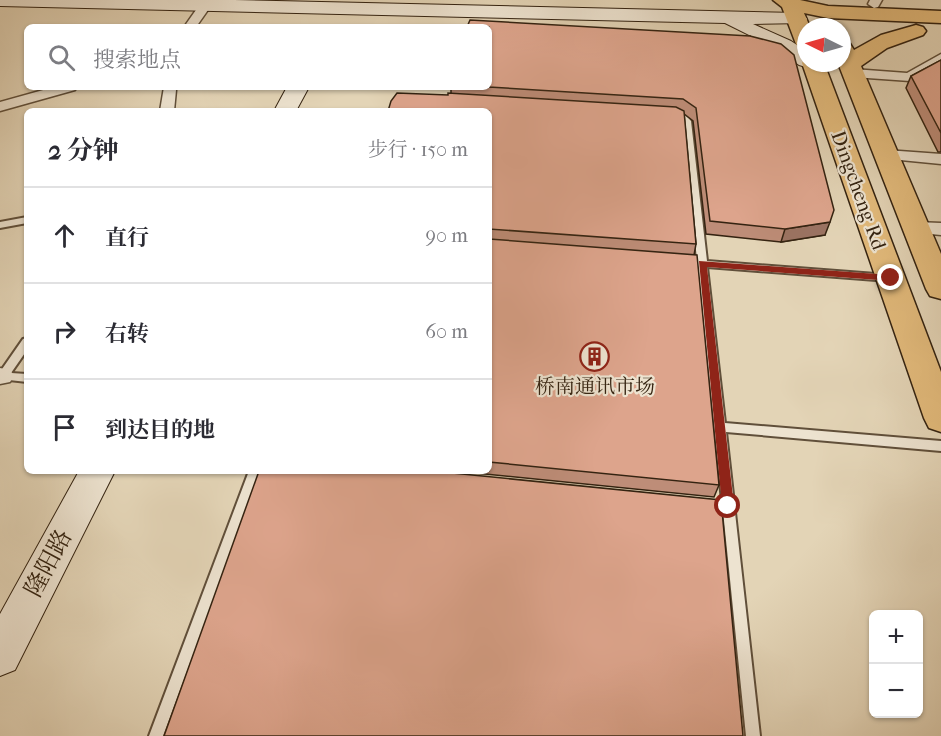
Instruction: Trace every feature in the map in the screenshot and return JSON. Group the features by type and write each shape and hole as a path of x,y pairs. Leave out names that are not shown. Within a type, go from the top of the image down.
{"main road":[{"path":"0,0 208,2 719,17 793,6"},
{"path":"390,0 633,5 688,0 793,6 822,18"},
{"path":"868,1 941,17"},
{"path":"331,24 340,7"},
{"path":"719,17 797,52"},
{"path":"851,21 941,17"},
{"path":"851,28 941,32"},
{"path":"851,60 899,35 916,31"},
{"name":"Dingcheng Rd","path":"851,69 886,155 928,228 941,289"},
{"name":"Dingcheng Rd","path":"814,72 941,418"},
{"path":"287,108 296,90"},
{"name":"隆阳路","path":"0,655 95,474"}],"street":[{"path":"192,24 208,2"},
{"path":"851,63 910,78 941,58"},
{"path":"0,107 60,90"},
{"path":"167,108 169,90"},
{"path":"886,155 941,159"}],"lane":[{"path":"664,114 687,120 720,427 722,505 753,736"},
{"path":"0,225 24,221"},
{"path":"690,262 891,278"},
{"path":"2,376 24,346"},
{"path":"2,376 24,378"},
{"path":"720,427 941,446"},
{"path":"156,736 254,474"}],"building":[{"path":"470,20 750,36 781,44 794,55 834,210 830,222 785,229 710,221 696,108 683,99 492,87 492,24 468,24"},
{"path":"941,60 941,133 911,76"},
{"path":"397,93 448,95 448,93 676,107 684,111 696,244 492,229 492,108 389,108"},
{"path":"492,239 697,255 719,485 492,462"},
{"path":"258,474 462,474 721,500 743,736 164,736"}],"place":[{"name":"桥南通讯市场","path":"595,356"}],"route":[{"path":"728,506 702,263 891,278"}]}
